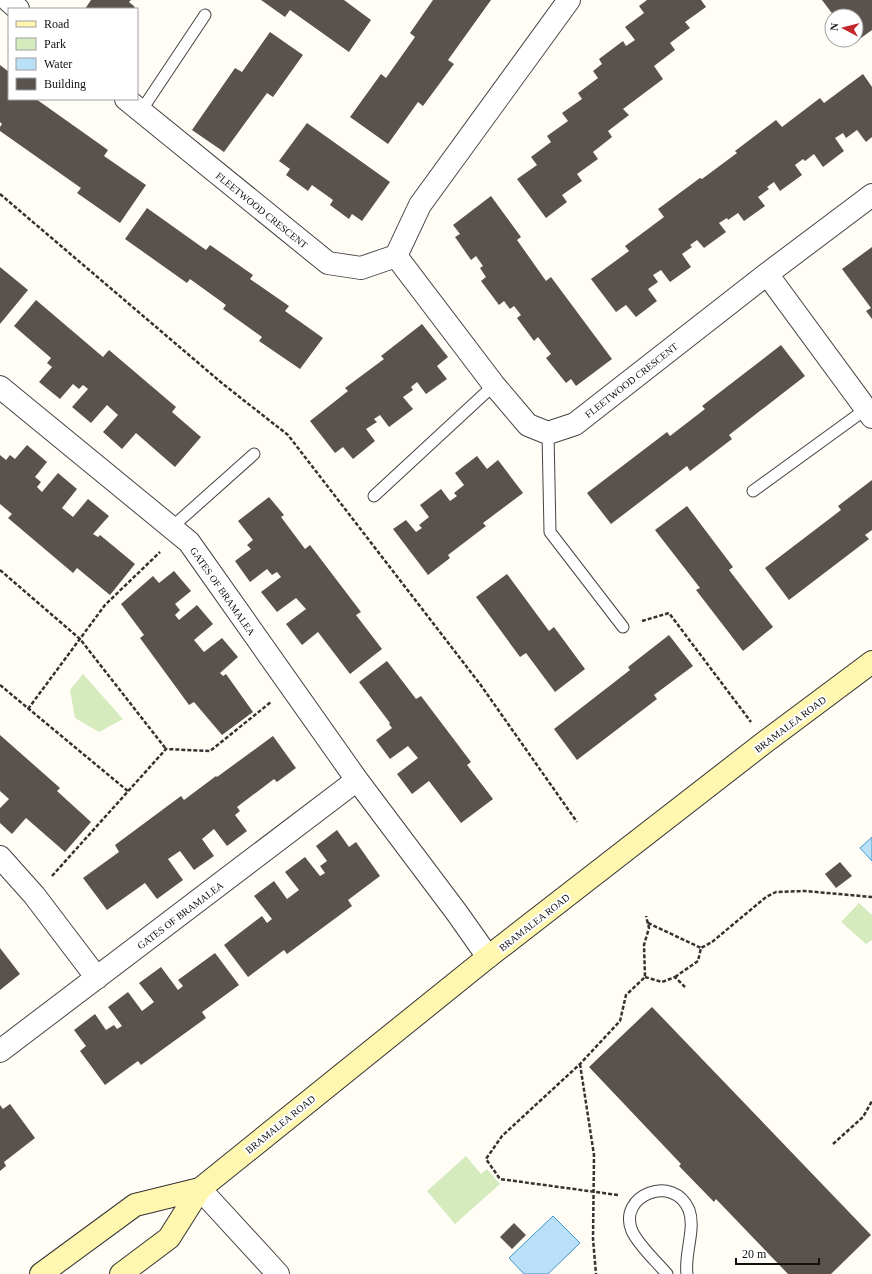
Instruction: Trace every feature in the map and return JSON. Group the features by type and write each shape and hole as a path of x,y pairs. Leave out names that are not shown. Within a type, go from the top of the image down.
{"main road":[{"name":"BRAMALEA ROAD","path":"121,1274 169,1238 200,1189 488,957 765,742 872,662"},
{"name":"BRAMALEA ROAD","path":"41,1274 135,1205 200,1189"}],"street":[{"path":"8,0 17,8"},
{"path":"548,433 528,425 494,385 396,256 420,205 569,0"},
{"name":"FLEETWOOD CRESCENT","path":"133,105 328,264 361,268 396,256"},
{"name":"FLEETWOOD CRESCENT","path":"548,433 574,424 767,274 872,195"},
{"path":"767,274 869,413"},
{"name":"GATES OF BRAMALEA","path":"0,387 189,542 357,780 488,957"},
{"name":"GATES OF BRAMALEA","path":"0,1051 357,780"},
{"path":"0,857 34,895 97,978"},
{"path":"200,1189 278,1274"}],"lane":[{"name":"FLEETWOOD CRESCENT","path":"138,99 205,15"},
{"path":"374,496 494,385"},
{"path":"753,492 869,413"},
{"path":"548,433 550,532 623,627"},
{"path":"175,531 254,454"},
{"path":"667,1274 636,1238 630,1219 632,1209 638,1200 646,1194 656,1190 676,1194 689,1210 691,1220 688,1274"}],"path":[{"path":"0,194 223,384 288,435 480,684 577,822"},
{"path":"28,709 104,605 175,531"},
{"path":"0,570 80,639 166,749"},
{"path":"623,627 670,613 765,742"},
{"path":"0,685 129,792"},
{"path":"166,749 210,750 291,686"},
{"path":"34,895 129,792 166,749"},
{"path":"645,977 662,982 674,977 698,961 701,948 712,942 766,897 776,892 805,891 872,897"},
{"path":"638,1200 616,1194 500,1179 486,1159 502,1136 580,1064 620,1021 626,995 645,977 644,945 649,928 646,916"},
{"path":"648,923 701,948"},
{"path":"674,977 685,987"},
{"path":"580,1064 594,1156 594,1239 596,1274"},
{"path":"833,1144 863,1117 872,1101"}],"green space":[{"path":"83,674 123,719 99,732 75,718 70,690"},
{"path":"859,903 872,915 872,940 866,944 841,922"},
{"path":"466,1156 481,1174 487,1169 500,1184 455,1224 427,1191"}],"water":[{"path":"872,837 872,861 860,848"},
{"path":"553,1216 580,1243 548,1274 524,1274 509,1258"}],"building":[{"path":"91,0 131,0 129,2 135,7 134,8 86,8"},
{"path":"261,0 344,0 371,20 349,52 290,10 285,17"},
{"path":"433,0 491,0 448,60 454,64 423,106 418,102 388,144 350,117 381,74 386,78 415,37 410,33"},
{"path":"647,0 701,0 706,7 685,22 690,28 670,43 675,50 654,66 663,79 623,109 629,115 608,131 612,137 593,152 598,159 577,174 582,181 562,195 567,202 546,218 517,179 537,165 531,157 551,142 547,136 568,121 562,113 582,99 578,93 598,78 593,71 602,64 599,59 623,41 626,46 635,40 625,27 644,13 639,6"},
{"path":"822,0 872,0 872,30 864,36 864,8 828,8"},
{"path":"270,32 303,55 273,97 267,93 224,152 192,130 235,68 242,72"},
{"path":"0,65 8,71 8,100 37,100 108,150 104,156 146,185 120,223 77,193 81,188 0,131 2,124 0,122"},
{"path":"863,74 872,87 872,137 866,142 857,130 846,138 843,133 835,138 844,151 823,167 814,154 805,161 803,159 795,165 802,175 780,191 774,182 767,187 769,189 758,197 765,206 744,221 738,213 728,220 727,218 719,223 726,232 704,248 697,240 690,245 692,247 682,254 691,267 670,282 661,270 653,275 658,282 648,289 657,301 636,317 626,305 616,312 591,279 629,251 625,246 664,217 658,209 737,153 735,151 776,120 782,127 820,98 824,103"},
{"path":"307,123 390,182 362,221 352,214 349,219 330,205 333,200 312,185 308,191 286,175 290,169 279,161"},
{"path":"491,196 521,237 517,240 546,281 551,277 612,359 576,386 571,379 566,383 546,358 551,354 538,337 534,341 517,318 521,315 514,306 510,309 504,301 499,305 481,281 486,277 480,268 483,266 476,256 471,260 455,237 460,234 453,225"},
{"path":"147,208 206,250 210,245 253,275 250,279 289,306 285,311 323,338 300,369 259,341 262,337 223,309 226,305 190,279 187,283 125,239"},
{"path":"872,247 872,319 866,311 871,308 842,269"},
{"path":"0,267 28,290 0,324"},
{"path":"36,300 103,357 109,350 176,407 172,412 201,437 175,467 136,433 122,449 103,432 118,415 107,405 91,423 72,407 88,389 83,385 79,389 73,384 60,399 39,382 52,367 47,363 51,358 14,326"},
{"path":"422,324 448,357 437,366 447,379 426,394 417,382 411,387 413,390 403,397 413,409 389,427 380,415 374,419 377,422 366,429 375,441 353,459 343,447 335,453 310,421 348,391 345,388 384,359 381,356"},
{"path":"781,345 805,376 729,435 732,439 690,471 687,466 611,524 587,493 667,432 670,436 705,409 702,406"},
{"path":"27,445 47,462 35,477 41,482 37,487 42,492 58,473 77,489 62,508 73,517 88,499 109,516 93,534 98,537 100,535 135,564 110,595 77,568 73,573 8,518 12,514 0,504 0,455 6,460 10,455 15,459"},
{"path":"477,456 487,469 498,460 523,493 483,523 486,526 448,555 450,558 428,575 393,529 406,520 416,532 422,528 419,525 429,517 420,505 441,489 450,501 457,496 454,493 464,485 455,473"},
{"path":"872,480 872,530 865,535 869,539 789,600 765,568 841,510 838,506"},
{"path":"269,497 284,515 281,517 305,549 310,545 361,612 356,615 382,649 350,674 318,632 302,645 286,624 306,609 296,598 277,612 261,592 281,577 277,572 272,575 267,569 250,582 235,561 251,549 247,545 253,540 238,521"},
{"path":"687,506 733,567 729,570 773,627 743,651 696,590 700,588 655,530"},
{"path":"174,571 191,591 175,604 180,610 175,615 179,620 197,605 213,624 194,640 204,652 222,638 238,657 220,673 223,676 226,674 253,712 222,735 194,702 189,705 140,638 144,635 121,604 153,576 159,583"},
{"path":"507,574 549,631 554,627 585,669 555,692 526,653 520,657 476,597"},
{"path":"669,635 693,666 654,695 657,699 577,760 554,729 630,670 628,667"},
{"path":"387,661 416,699 421,696 471,762 467,765 493,799 461,823 429,781 412,794 397,774 418,758 408,746 390,759 376,740 392,728 389,724 390,723 359,682"},
{"path":"0,735 60,788 57,791 91,822 65,852 26,818 12,834 0,823 0,808 9,799 0,791"},
{"path":"273,736 296,768 277,782 274,779 237,807 240,811 235,815 247,831 227,846 214,829 202,839 214,856 194,870 180,851 168,859 183,880 157,899 145,883 107,910 83,878 119,852 115,845 181,796 184,800"},
{"path":"337,830 349,847 356,842 380,876 348,900 352,906 287,954 284,950 248,977 224,945 262,916 267,923 272,919 254,896 274,881 287,899 299,890 285,872 305,857 320,876 325,873 320,866 327,861 316,846"},
{"path":"840,862 852,876 836,888 825,874"},
{"path":"0,948 20,974 0,990"},
{"path":"215,953 239,985 202,1012 206,1018 141,1065 138,1061 105,1085 80,1051 86,1046 74,1030 95,1014 106,1030 114,1025 117,1029 122,1026 108,1007 128,992 142,1011 154,1002 139,983 161,967 178,990 183,986 178,980"},
{"path":"652,1007 871,1235 831,1274 788,1274 716,1199 714,1202 679,1166 681,1164 589,1067"},
{"path":"10,1104 35,1138 4,1162 6,1166 0,1171 0,1105 3,1109"},
{"path":"514,1223 526,1235 512,1249 500,1237"}]}
